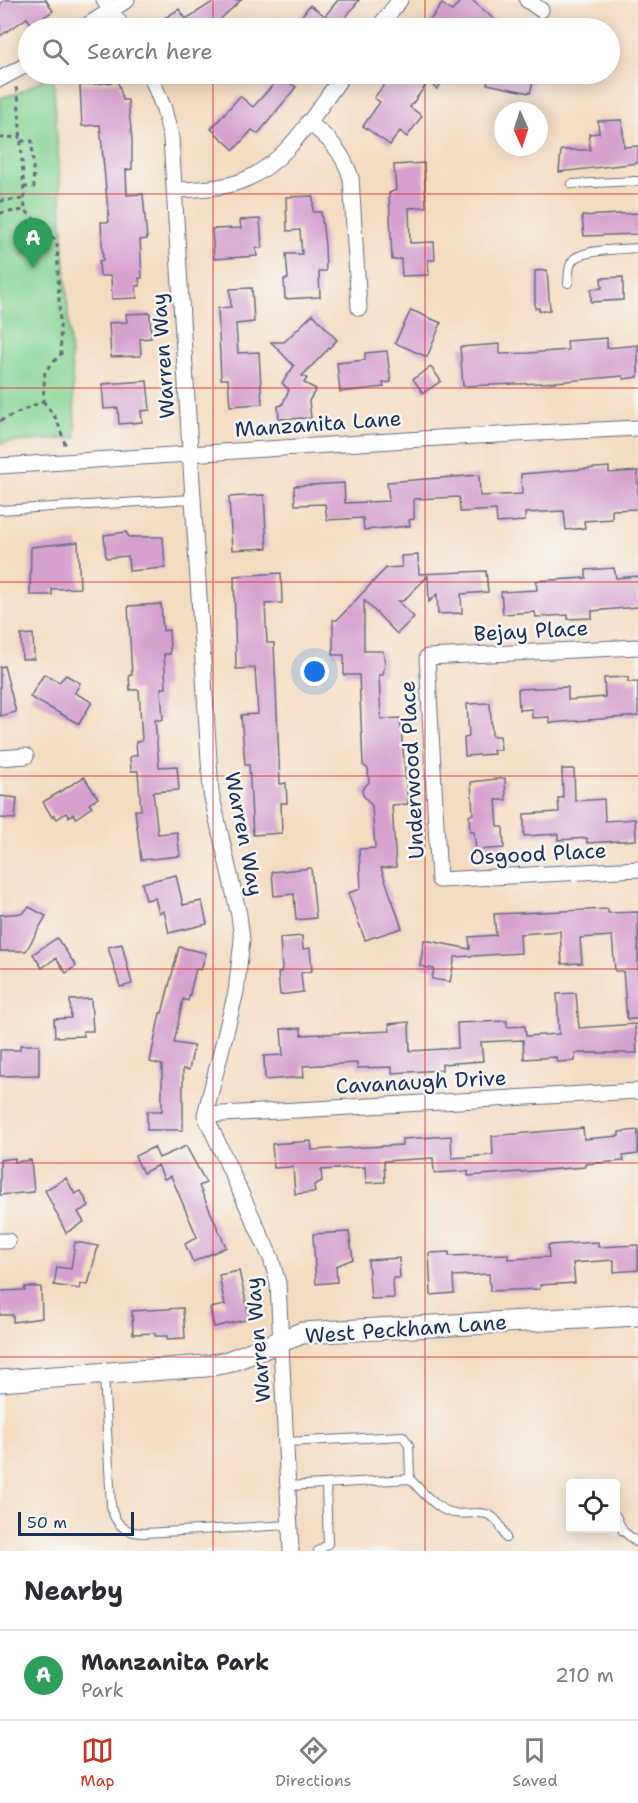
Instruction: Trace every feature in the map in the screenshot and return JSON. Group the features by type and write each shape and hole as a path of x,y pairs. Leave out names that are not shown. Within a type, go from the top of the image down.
{"street":[{"path":"93,18 107,5 127,0"},
{"path":"386,18 400,0"},
{"path":"527,0 541,10"},
{"path":"107,5 116,18"},
{"name":"Warren Way","path":"154,84 164,109 171,138 211,793 217,828 239,915 242,940 236,992 205,1115 271,1258 278,1283 291,1551"},
{"path":"174,190 219,187 259,172 283,153 336,84"},
{"path":"308,122 336,146 346,161 351,178 359,308"},
{"name":"Manzanita Lane","path":"0,466 638,428"},
{"name":"Bejay Place","path":"426,657 638,647"},
{"name":"Underwood Place","path":"426,657 439,880"},
{"path":"0,758 26,756"},
{"name":"Osgood Place","path":"439,880 638,869"},
{"name":"Cavanaugh Drive","path":"205,1115 638,1091"},
{"name":"West Peckham Lane","path":"0,1380 206,1366 228,1362 302,1333 638,1315"}],"lane":[{"path":"572,184 638,181"},
{"path":"568,283 573,260 585,253 638,248"},
{"path":"0,510 193,499"},
{"path":"104,1373 111,1505 113,1516 120,1526 131,1532 144,1533 290,1526"},
{"path":"286,1442 404,1436 409,1445 410,1479 441,1508 453,1512 489,1514 500,1522 506,1538"},
{"path":"288,1486 410,1479"},
{"path":"318,1551 328,1544 326,1484"},
{"path":"620,1525 623,1531 638,1543"}],"path":[{"path":"5,77 18,93 25,210 57,242 61,354 45,371 43,401 57,420 65,439 67,461"},
{"path":"0,138 32,141 34,187 24,188"},
{"path":"0,201 25,199"},
{"path":"0,213 25,210"},
{"path":"0,421 43,401"}],"green space":[{"path":"35,84 54,84 76,438 0,443 0,98 18,93"}],"building":[{"path":"5,0 46,0 53,11 42,18 18,18 18,24 0,36 0,4"},
{"path":"216,0 241,0 222,18 188,18"},
{"path":"338,0 359,0 345,18 300,18 310,5 325,16"},
{"path":"461,0 472,0 493,18 432,18 442,4 452,11"},
{"path":"179,9 185,18 165,18"},
{"path":"119,84 123,100 128,100 132,169 126,170 127,195 143,194 147,239 140,240 142,278 139,278 140,286 136,286 137,298 112,299 111,276 100,276 99,261 103,260 101,222 109,222 100,125 82,126 80,85"},
{"path":"292,84 296,87 258,134 252,130 234,150 211,129 240,96 253,107 273,85"},
{"path":"384,84 427,84 410,107 422,116 407,137 400,131 390,145 363,126 380,102 374,98"},
{"path":"431,84 441,84 437,89"},
{"path":"487,84 532,84 530,93"},
{"path":"622,120 624,147 638,146 638,163 559,172 561,150 590,150 589,134 599,133 598,121"},
{"path":"424,163 426,207 409,208 410,243 434,242 435,260 428,260 429,275 402,276 401,259 392,260 389,193 396,190 394,165"},
{"path":"313,196 313,212 321,212 325,246 326,271 319,271 320,297 285,299 284,279 288,279 286,254 302,254 300,230 287,231 286,197"},
{"path":"638,213 638,234 584,236 582,216"},
{"path":"260,219 262,248 256,248 257,256 214,259 212,229 241,228 240,220"},
{"path":"547,270 550,310 539,311 539,308 535,308 535,271"},
{"path":"623,277 623,300 591,302 591,289 602,288 601,278"},
{"path":"252,288 254,322 236,324 238,353 259,352 262,404 230,406 228,379 221,379 218,308 231,307 230,289"},
{"path":"411,310 441,323 427,357 395,343"},
{"path":"150,313 151,338 140,339 141,356 111,357 109,323 127,322 126,314"},
{"path":"313,314 337,340 302,376 307,378 304,383 316,389 309,401 311,418 279,419 278,406 282,405 289,390 282,383 294,366 271,342 284,342"},
{"path":"607,338 607,348 638,345 638,377 463,386 460,347 500,344 500,354 529,353 568,350 567,341"},
{"path":"387,351 391,382 383,383 384,387 340,392 337,363 365,360 365,353"},
{"path":"431,367 441,381 423,393 413,379"},
{"path":"147,381 150,410 141,411 142,422 119,424 118,408 104,409 102,384"},
{"path":"609,467 609,473 638,471 638,509 612,510 612,519 584,521 585,528 566,530 564,511 525,513 525,521 497,523 496,510 460,512 459,497 414,499 414,519 409,520 410,526 364,530 363,518 327,520 325,504 295,505 294,486 344,483 345,503 389,501 387,482 479,475 480,496 522,494 521,474"},
{"path":"264,495 267,548 232,550 229,497"},
{"path":"126,532 129,537 163,537 165,568 129,571 128,556 106,558 104,535"},
{"path":"78,542 80,588 52,589 52,595 30,595 31,547"},
{"path":"418,555 419,574 486,571 488,592 461,594 462,613 438,614 437,594 429,602 428,576 403,601 398,601 414,617 397,634 364,600 364,651 383,651 385,663 383,675 379,675 381,719 400,718 408,804 392,805 396,867 381,868 402,928 365,940 348,893 361,889 359,849 375,848 372,806 363,795 362,790 369,782 368,769 363,765 359,675 344,675 344,655 333,655 333,620 337,620 386,568 402,567 401,556"},
{"path":"614,568 616,578 638,576 638,607 592,611 592,618 568,619 568,615 536,617 535,612 503,614 501,592 537,590 536,581 586,578 586,570"},
{"path":"281,573 282,603 265,604 267,643 274,643 280,784 286,783 287,803 281,803 282,833 253,835 249,765 245,765 241,715 258,714 255,668 236,669 234,576"},
{"path":"161,604 163,631 169,630 170,654 164,654 166,688 161,688 163,720 155,720 159,767 177,766 179,790 153,792 158,834 177,832 180,856 141,860 135,810 141,810 138,771 131,771 130,757 137,755 136,742 142,741 139,690 130,690 129,675 132,675 128,606"},
{"path":"33,634 34,659 22,659 21,635"},
{"path":"4,666 16,712 0,716 0,667"},
{"path":"44,674 59,682 66,675 80,683 75,693 92,702 79,724 30,697"},
{"path":"628,677 628,682 638,682 638,716 550,723 549,717 532,718 532,709 519,710 518,689 568,687 568,700 605,697 604,678"},
{"path":"490,703 492,736 500,736 501,750 493,750 494,754 465,756 464,738 469,737 467,704"},
{"path":"562,769 574,769 575,801 604,799 605,821 635,819 636,840 587,843 587,838 558,840 558,834 524,836 524,814 559,812 558,798 563,798"},
{"path":"84,777 98,798 89,804 92,807 76,818 73,814 69,817 66,813 57,819 54,815 52,817 43,802"},
{"path":"505,778 506,800 496,800 498,827 503,827 504,848 476,850 474,832 470,832 469,816 473,814 471,782"},
{"path":"0,796 17,798 15,819 0,818"},
{"path":"311,868 316,918 296,920 294,894 274,896 272,872"},
{"path":"176,875 183,905 202,901 207,924 169,933 164,911 159,913 155,898 146,900 142,883"},
{"path":"29,907 46,916 26,951 0,951 0,915 23,913"},
{"path":"608,909 608,913 638,912 638,1019 627,1019 623,971 615,971 612,936 580,938 582,963 562,964 560,931 520,934 521,953 455,957 450,982 432,979 434,969 420,966 424,940 470,949 469,937 496,935 494,914"},
{"path":"302,936 303,949 310,948 312,971 301,973 303,992 280,995 278,973 282,969 280,938"},
{"path":"57,938 76,966 66,973 56,958 42,968 33,954"},
{"path":"122,944 132,984 120,987 108,947"},
{"path":"179,947 206,953 201,970 196,969 188,1001 183,999 174,1043 194,1046 189,1070 183,1069 183,1130 147,1130 147,1111 162,1111 162,1065 150,1062 160,1013 162,1013"},
{"path":"576,993 579,1028 635,1024 637,1053 575,1053 575,1061 557,1062 556,1057 524,1059 523,1040 481,1042 483,1061 442,1064 442,1070 392,1073 392,1067 357,1068 357,1063 303,1066 304,1077 265,1080 264,1056 283,1055 281,1029 301,1028 301,1035 390,1031 389,1024 409,1022 410,1051 458,1048 457,1023 507,1021 507,1027 525,1026 526,1036 559,1034 557,994"},
{"path":"91,999 93,1031 83,1031 84,1036 55,1037 54,1019 71,1018 70,1000"},
{"path":"20,1045 39,1045 39,1075 0,1076 0,1050 20,1050"},
{"path":"583,1128 584,1139 619,1136 619,1132 638,1130 638,1154 623,1156 624,1161 585,1164 585,1167 468,1176 468,1171 434,1173 433,1158 384,1161 385,1182 366,1183 365,1167 321,1170 322,1181 314,1185 315,1192 295,1194 293,1167 274,1168 272,1144 311,1141 312,1150 402,1145 402,1139 451,1136 452,1158 493,1155 492,1136"},
{"path":"186,1146 206,1183 199,1186 226,1247 193,1262 185,1244 197,1237 171,1176 164,1179 158,1165 143,1173 135,1156 154,1147 159,1158"},
{"path":"15,1158 15,1162 31,1160 34,1192 0,1195 0,1160"},
{"path":"66,1178 75,1194 81,1191 89,1206 78,1212 84,1222 66,1233 45,1190"},
{"path":"349,1232 353,1259 336,1266 337,1282 316,1284 313,1234"},
{"path":"75,1242 98,1246 88,1285 81,1284 80,1289 54,1285 57,1267 71,1269"},
{"path":"598,1242 598,1247 638,1245 638,1270 614,1272 614,1260 573,1263 575,1283 540,1285 540,1289 490,1291 489,1274 453,1276 454,1293 431,1295 429,1253 449,1252 449,1256 508,1254 508,1259 549,1257 548,1245"},
{"path":"399,1258 400,1278 393,1278 394,1298 371,1299 368,1260"},
{"path":"239,1271 250,1319 214,1327 210,1308 225,1305 219,1275"},
{"path":"25,1287 41,1287 42,1318 13,1322 13,1315 0,1315 0,1291 25,1290"},
{"path":"183,1308 185,1338 167,1339 167,1336 155,1336 155,1333 133,1334 132,1311"}],"place":[{"name":"Manzanita Park","path":"33,268"}]}
